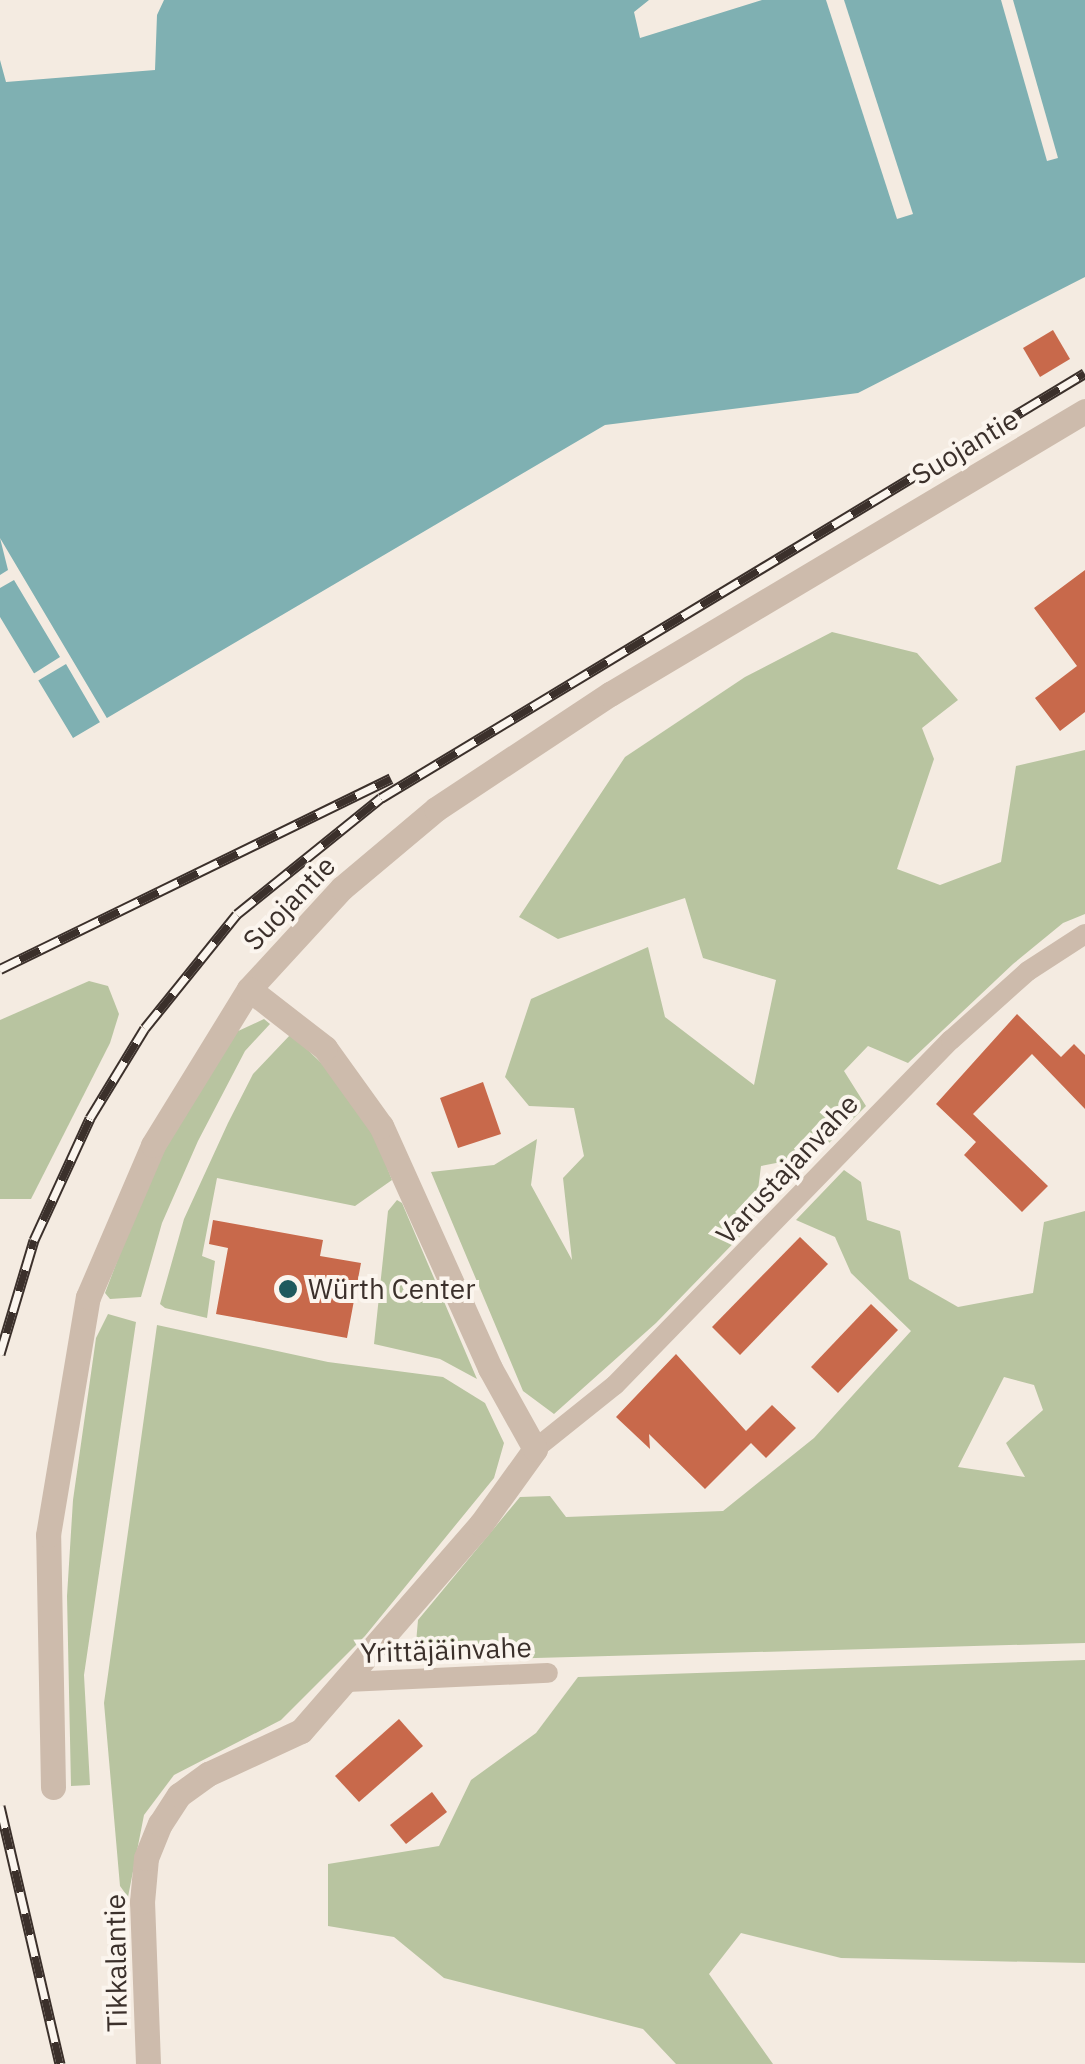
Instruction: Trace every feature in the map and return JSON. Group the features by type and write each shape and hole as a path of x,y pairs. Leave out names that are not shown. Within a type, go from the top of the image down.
{"street":[{"name":"Suojantie","path":"53,1787 48,1535 88,1297 152,1145 249,989 342,888 436,809 610,694 1085,411"},
{"name":"Varustajanvahe","path":"535,1449 614,1385 951,1040 1028,971 1085,934"},
{"path":"249,989 325,1048 381,1126 490,1368 535,1449"},
{"name":"Tikkalantie","path":"148,2064 142,1902 146,1858 178,1795 208,1774 301,1731 481,1524 535,1449"},
{"name":"Yrittäjäinvahe","path":"347,1682 548,1673"}],"green space":[{"path":"832,632 917,653 958,700 922,728 934,759 897,869 940,885 1001,862 1016,766 1085,750 1085,914 1063,923 1013,964 908,1063 868,1046 844,1071 866,1106 817,1155 761,1166 754,1222 656,1323 554,1414 523,1391 431,1172 494,1165 537,1139 531,1185 572,1260 563,1178 584,1156 574,1108 529,1106 505,1077 531,999 648,947 665,1017 754,1085 776,980 703,958 685,898 558,939 519,917 625,757 745,677"},
{"path":"89,981 108,986 119,1014 110,1043 31,1199 0,1199 0,1020"},
{"path":"264,1019 270,1024 245,1051 198,1141 162,1223 141,1297 110,1299 105,1293 151,1172 236,1032"},
{"path":"291,1034 361,1101 392,1180 355,1206 217,1178 202,1256 215,1261 207,1318 165,1308 160,1304 184,1219 228,1123 253,1074"},
{"path":"844,1170 861,1182 867,1220 900,1231 909,1279 958,1307 1033,1293 1044,1222 1085,1211 1085,1643 430,1661 416,1643 418,1620 520,1497 550,1496 566,1517 723,1511 814,1438 911,1331 851,1273 835,1237 796,1220","holes":["1004,1377 1034,1385 1043,1410 1006,1443 1025,1477 958,1467"]},
{"path":"397,1200 402,1203 477,1379 440,1359 374,1344 388,1211"},
{"path":"108,1314 136,1322 84,1675 90,1785 71,1786 67,1596 73,1500 96,1338"},
{"path":"157,1325 328,1362 443,1377 485,1403 504,1443 494,1478 365,1636 281,1720 174,1775 144,1815 128,1897 120,1886 104,1703"},
{"path":"1085,1660 1085,1963 841,1958 741,1933 709,1974 773,2064 676,2064 643,2029 444,1978 394,1937 328,1926 328,1864 439,1846 471,1780 536,1733 578,1677"}],"water":[{"path":"164,0 649,0 634,12 640,38 762,0 1085,0 1085,277 858,393 605,425 73,738 0,617 0,60 6,82 155,70 157,15"}],"pier":[{"path":"826,0 844,0 913,214 897,219"},
{"path":"1001,0 1013,0 1058,158 1047,161"},
{"path":"0,538 108,720 101,724 66,664 34,683 30,676 60,657 14,580 0,588 0,575 8,570"}],"building":[{"path":"1053,330 1070,359 1040,377 1023,348"},
{"path":"1085,570 1085,712 1060,731 1035,698 1077,666 1034,608"},
{"path":"1017,1014 1061,1057 1074,1044 1085,1055 1085,1109 1032,1054 973,1114 1048,1186 1022,1212 964,1155 976,1142 936,1104"},
{"path":"483,1082 501,1134 458,1148 440,1098"},
{"name":"Würth Center","path":"213,1220 323,1240 320,1256 361,1263 347,1338 216,1314 228,1248 209,1244"},
{"path":"800,1237 828,1264 740,1355 712,1327"},
{"path":"871,1304 898,1330 838,1393 811,1367"},
{"path":"676,1354 746,1431 772,1405 796,1428 766,1458 751,1443 705,1489 649,1434 650,1449 616,1417"},
{"path":"399,1719 423,1746 359,1802 335,1776"},
{"path":"432,1792 447,1812 406,1844 390,1825"}],"railway":[{"path":"0,1354 34,1240 90,1118 145,1028 237,914 381,798 1085,373"},
{"path":"0,969 391,778"},
{"path":"0,1806 60,2064"}],"place":[{"name":"Würth Center","path":"288,1289"}]}
